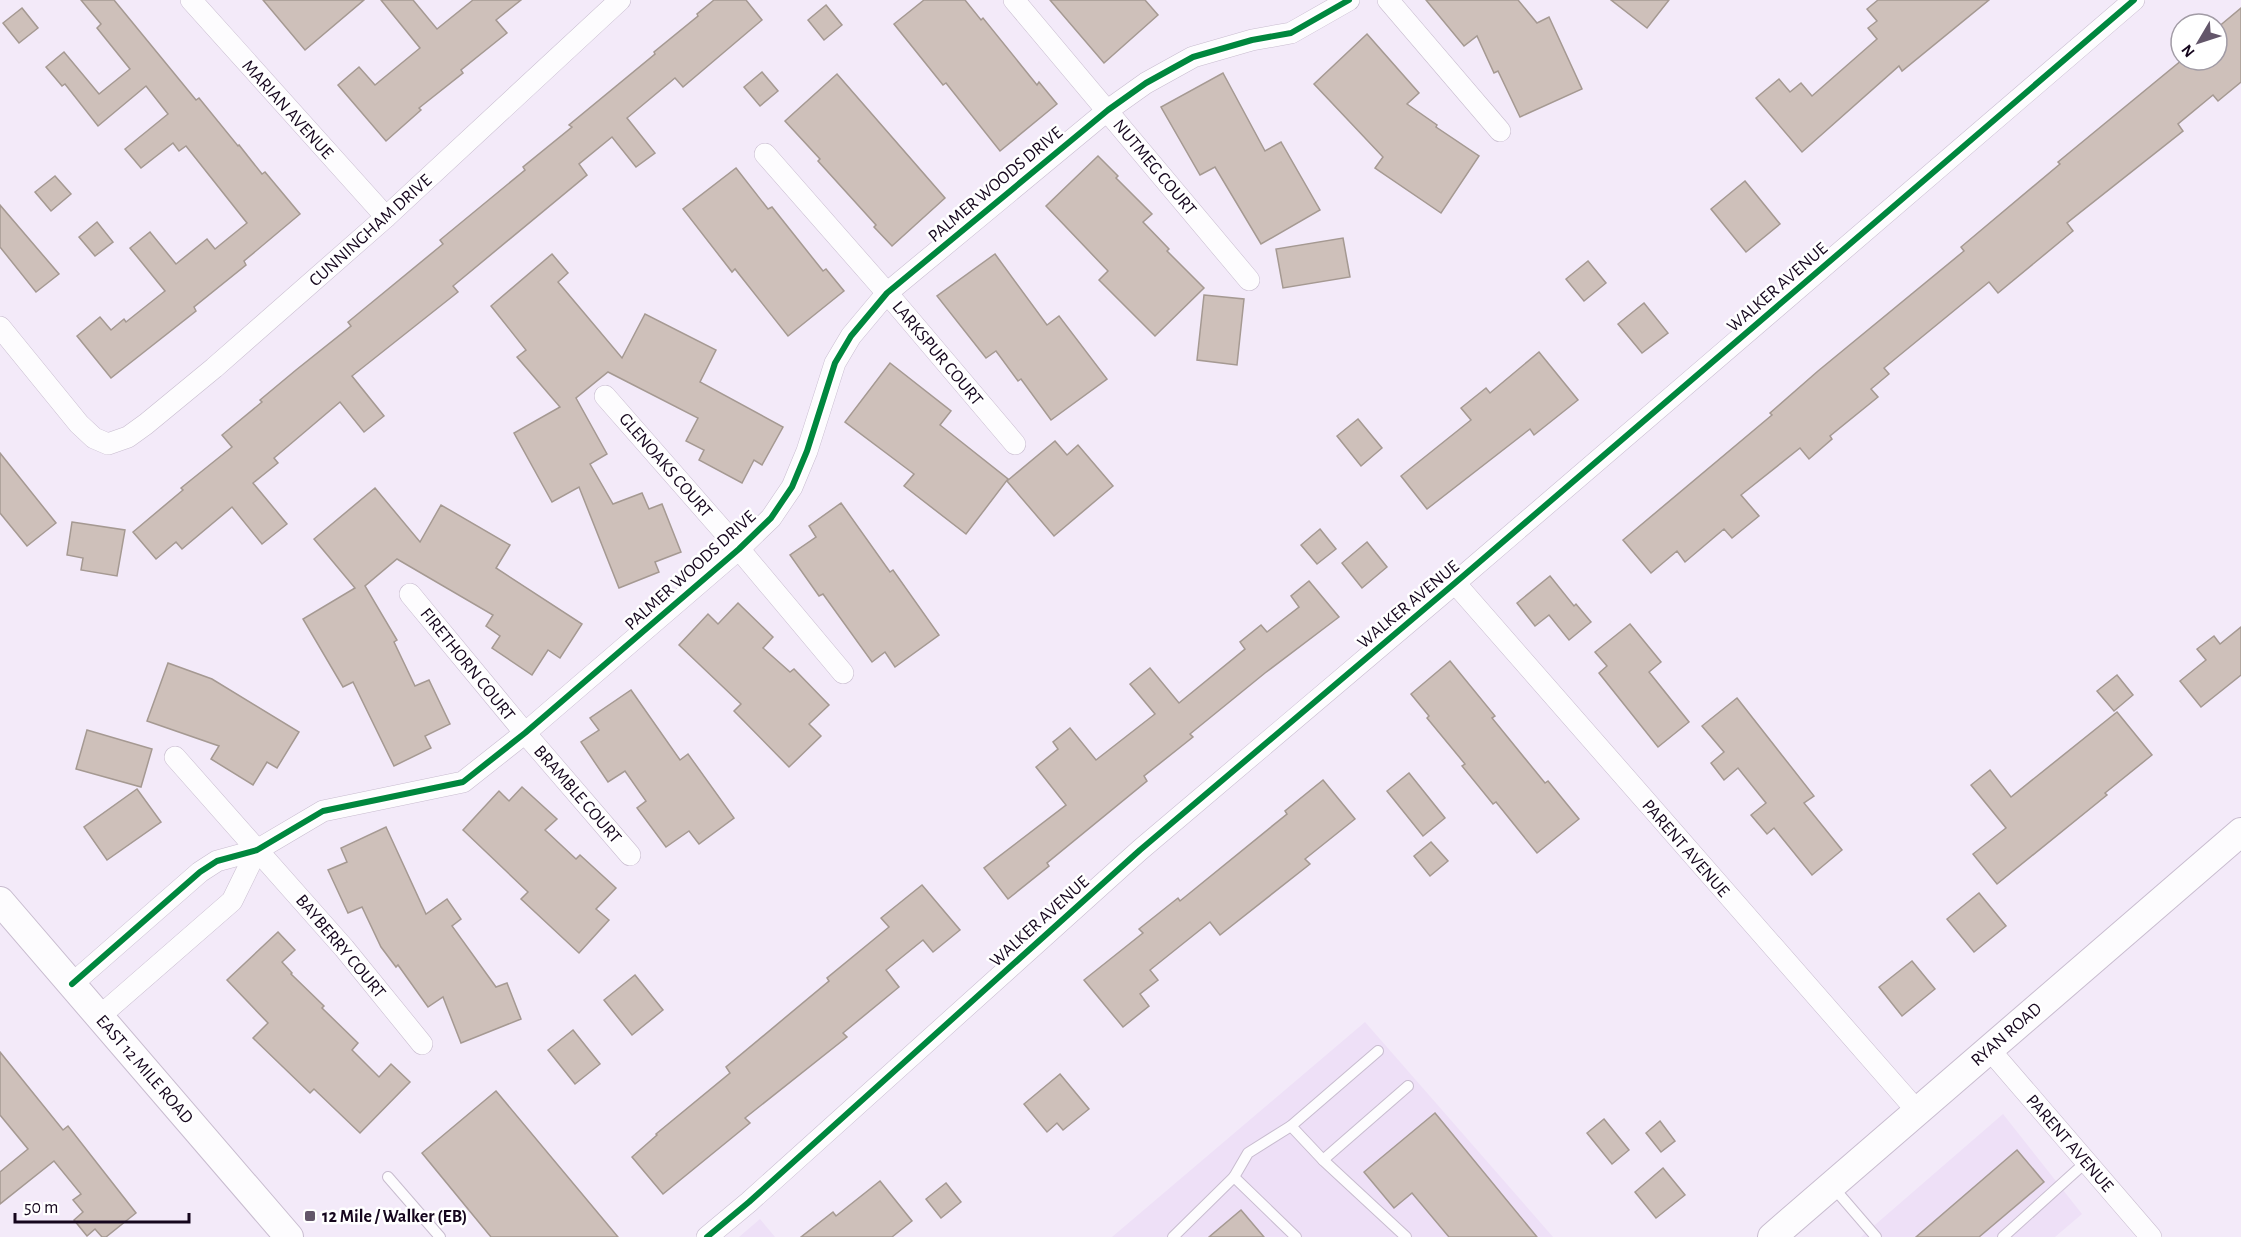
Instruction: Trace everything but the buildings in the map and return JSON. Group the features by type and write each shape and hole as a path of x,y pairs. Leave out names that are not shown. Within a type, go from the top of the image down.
{"main road":[{"name":"RYAN ROAD","path":"1776,1236 2241,832"},
{"name":"EAST 12 MILE ROAD","path":"0,901 289,1237"}],"street":[{"name":"MARIAN AVENUE","path":"191,0 386,217"},
{"name":"CUNNINGHAM DRIVE","path":"0,327 79,424 94,438 108,444 128,437 214,368 386,217 620,0"},
{"name":"NUTMEG COURT","path":"1014,0 1248,280"},
{"name":"PALMER WOODS DRIVE","path":"72,984 200,872 217,861 257,850 323,811 463,782 525,734 739,549 771,518 792,486 807,451 835,363 851,336 887,293 1108,110 1146,83 1193,57 1252,40 1291,33 1348,0"},
{"path":"1388,0 1500,131"},
{"name":"WALKER AVENUE","path":"707,1237 767,1186 1140,850 2134,0"},
{"name":"LARKSPUR COURT","path":"765,154 1015,444"},
{"name":"GLENOAKS COURT","path":"604,396 739,549 843,673"},
{"name":"PARENT AVENUE","path":"1455,583 1918,1112"},
{"name":"FIRETHORN COURT","path":"410,594 525,734"},
{"name":"BRAMBLE COURT","path":"525,734 630,855"},
{"path":"100,1016 232,901 257,850 175,757"},
{"name":"BAYBERRY COURT","path":"257,850 344,948 422,1044"},
{"name":"PARENT AVENUE","path":"1989,1049 2151,1237"}],"lane":[{"path":"1173,1237 1234,1177 1248,1153 1291,1126 1378,1051"},
{"path":"1323,1160 1408,1086"},
{"path":"1291,1126 1323,1160 1406,1237"},
{"path":"2003,1237 2086,1162"},
{"path":"1234,1177 1296,1237"},
{"path":"388,1178 440,1237"},
{"path":"1832,1185 1876,1237"}],"shaded area":[{"path":"1365,1022 1553,1237 1112,1237"},
{"path":"2003,1114 2082,1214 2055,1237 1861,1237"},
{"path":"760,1219 775,1237 739,1237"}],"cycle path":[{"path":"72,984 200,872 217,861 257,850 323,811 463,782 525,733 739,549 771,518 792,487 807,451 835,363 851,336 887,293 1108,110 1146,83 1193,57 1252,40 1291,33 1349,0"},
{"path":"707,1237 749,1202 1140,850 2134,0"}],"place":[{"name":"12 Mile / Walker (EB)","path":"310,1216"}]}
